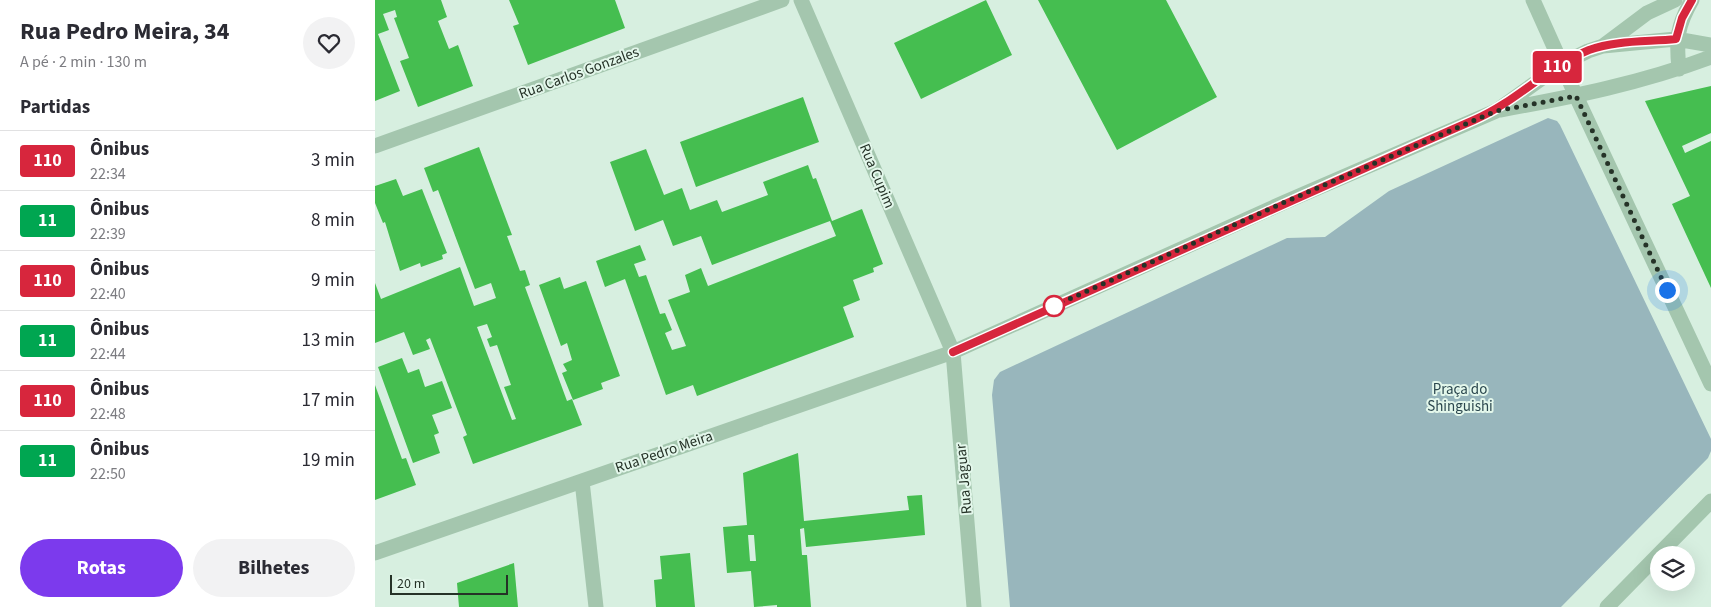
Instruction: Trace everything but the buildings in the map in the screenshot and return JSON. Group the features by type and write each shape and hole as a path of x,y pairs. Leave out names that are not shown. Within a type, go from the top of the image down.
{"street":[{"name":"Rua Carlos Gonzales","path":"375,146 782,0"},
{"name":"Rua Cupim","path":"801,0 953,352"},
{"path":"1533,0 1711,384"},
{"path":"1496,111 1562,64 1603,46 1647,13 1675,0"},
{"path":"1679,69 1676,39 1682,18 1692,0"},
{"path":"1603,46 1676,39 1711,45"},
{"path":"1496,111 1576,96 1679,69 1711,57"},
{"name":"Rua Pedro Meira","path":"375,553 953,352 1285,202 1496,111"},
{"name":"Rua Jaguar","path":"953,352 974,607"},
{"path":"583,481 596,607"},
{"path":"1607,607 1711,502"}],"green space":[{"name":"Praça do Shinguishi","path":"1548,118 1557,121 1560,125 1711,439 1711,451 1708,458 1561,607 1010,607 992,395 994,380 1000,372 1287,238 1325,237 1389,191"}],"bus line":[{"name":"110","path":"953,352 1285,202 1496,111 1562,64 1588,51 1603,46 1676,39 1682,18 1692,0"}],"route":[{"path":"1054,306 1285,202 1496,111 1576,96 1667,290"}]}
